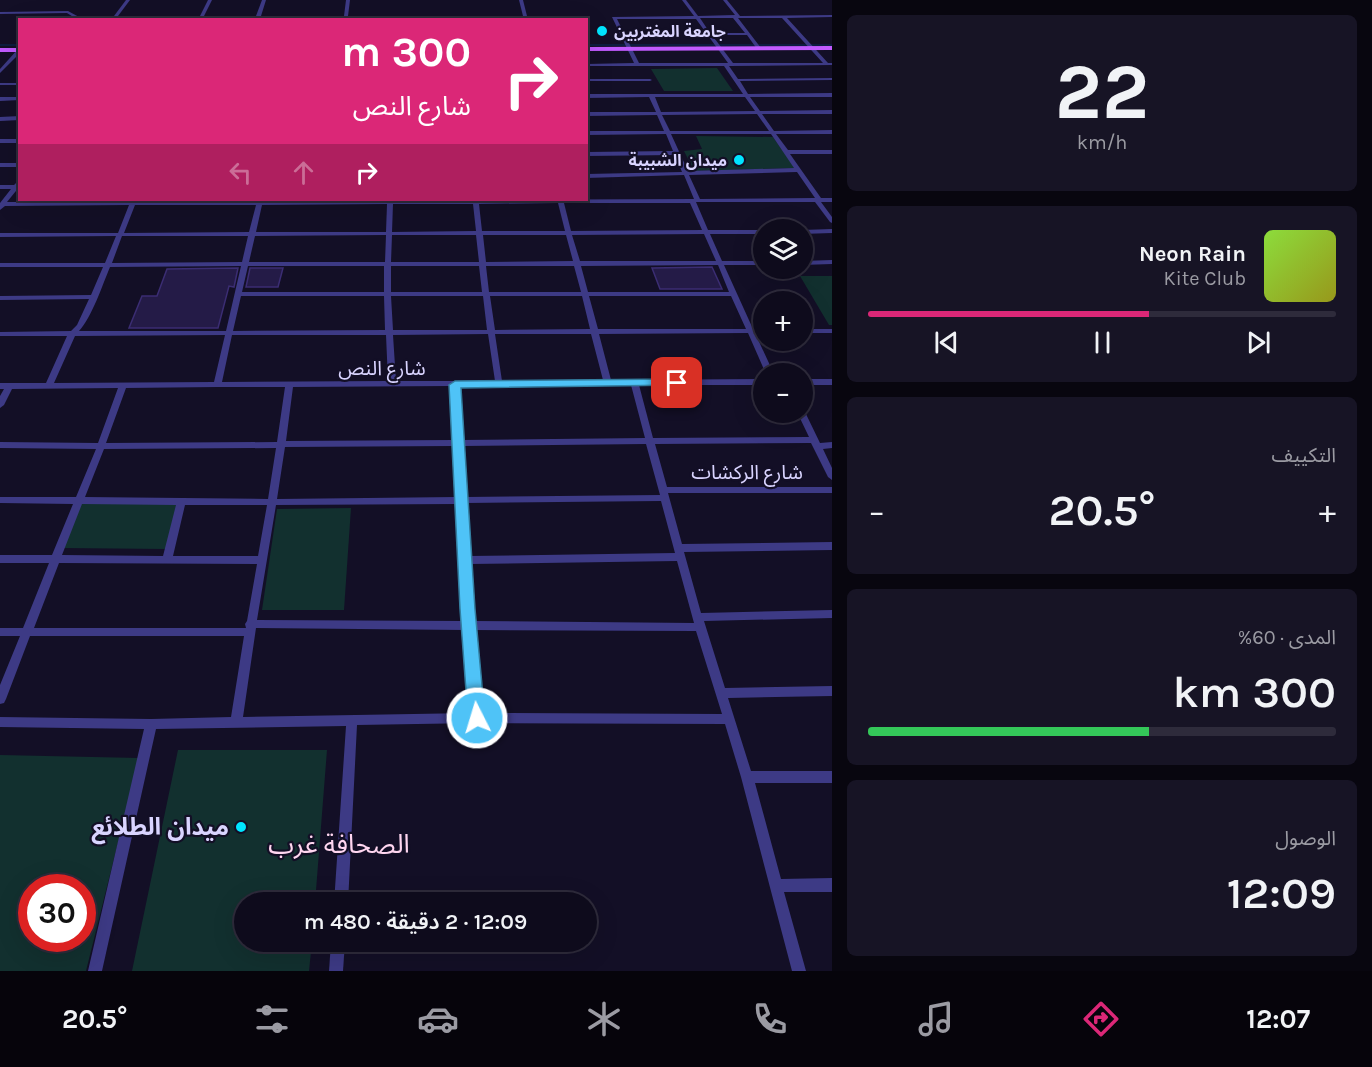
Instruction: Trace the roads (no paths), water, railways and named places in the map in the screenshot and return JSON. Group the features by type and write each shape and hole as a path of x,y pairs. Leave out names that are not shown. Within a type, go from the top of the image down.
{"main road":[{"path":"588,49 832,48"},
{"path":"0,50 18,50"}],"street":[{"path":"115,17 128,0"},
{"path":"200,18 210,0"},
{"path":"258,18 264,0"},
{"path":"345,18 348,0"},
{"path":"521,0 526,18"},
{"path":"684,0 720,48 737,80 832,221"},
{"path":"724,0 759,48"},
{"path":"0,13 68,12 78,18 426,18"},
{"path":"783,16 830,64 832,69"},
{"path":"765,363 707,232 686,174 659,113 650,80 629,49 614,18 832,16"},
{"path":"710,34 748,34"},
{"path":"0,72 18,52"},
{"path":"588,65 830,64"},
{"path":"3,66 12,66"},
{"path":"737,80 832,79"},
{"path":"588,80 650,80"},
{"path":"0,84 18,84"},
{"path":"588,96 832,95"},
{"path":"0,99 18,98"},
{"path":"588,114 832,112"},
{"path":"0,119 18,118"},
{"path":"588,133 832,132"},
{"path":"0,141 18,141"},
{"path":"786,152 832,152"},
{"path":"588,154 676,153"},
{"path":"0,165 18,165"},
{"path":"588,176 798,170"},
{"path":"0,187 17,184"},
{"path":"1,206 17,184"},
{"path":"1,206 275,201 476,204 549,201 561,203 832,200"},
{"path":"49,386 94,297 133,203"},
{"path":"217,385 260,203"},
{"path":"561,203 608,383"},
{"path":"390,204 388,296 392,384"},
{"path":"476,204 499,384"},
{"path":"813,232 832,231"},
{"path":"0,235 753,232"},
{"path":"813,263 832,262"},
{"path":"0,265 753,263"},
{"path":"238,294 388,296 734,294"},
{"path":"0,298 94,297"},
{"path":"813,331 832,330"},
{"path":"0,334 751,332"},
{"name":"شارع النص","path":"5,386 753,382"},
{"path":"813,382 832,382"},
{"path":"634,383 700,622 747,777 799,971"},
{"path":"236,723 249,628 273,502 289,384"},
{"path":"0,699 123,385"},
{"path":"455,385 469,627 477,718"},
{"path":"0,405 5,386"},
{"path":"806,423 832,477"},
{"path":"0,445 650,442 832,445"},
{"name":"شارع الركشات","path":"0,500 462,501 832,490"},
{"path":"167,560 181,502"},
{"path":"465,560 832,546"},
{"path":"0,559 262,560"},
{"path":"0,632 469,627 700,622 832,614"},
{"path":"722,693 832,691"},
{"path":"0,722 151,724 477,718 729,719"},
{"path":"342,892 352,720"},
{"path":"95,971 151,724"},
{"path":"747,777 832,777"},
{"path":"776,886 832,885"},
{"path":"336,971 337,952"}],"waterway":[{"path":"0,45 18,45"},
{"path":"588,45 832,45"}],"place":[{"name":"جامعة المغتربين","path":"602,31"},
{"name":"ميدان الشبيبة","path":"739,160"},
{"name":"ميدان الطلائع","path":"241,827"}],"district":[{"name":"الصحافة غرب","path":"339,844"}]}
